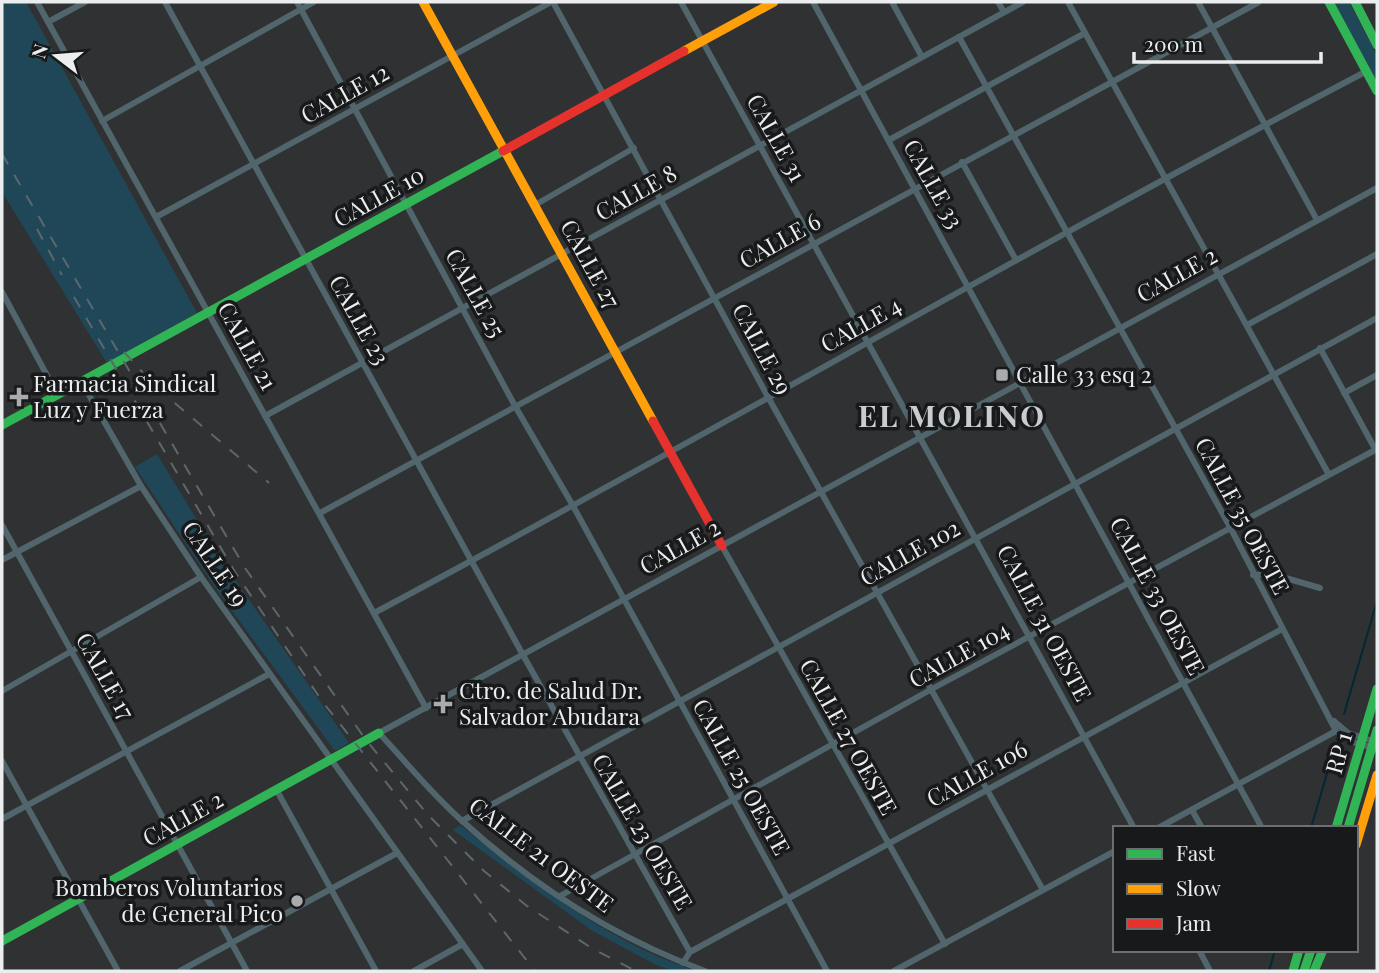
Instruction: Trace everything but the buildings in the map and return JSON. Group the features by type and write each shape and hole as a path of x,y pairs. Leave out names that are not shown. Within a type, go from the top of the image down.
{"street":[{"name":"CALLE 21","path":"37,2 426,708"},
{"path":"48,22 85,2"},
{"name":"CALLE 23","path":"165,2 523,655"},
{"name":"CALLE 25","path":"297,2 622,600"},
{"path":"102,121 314,2"},
{"name":"CALLE 27","path":"423,2 722,546"},
{"name":"CALLE 12","path":"156,217 552,2"},
{"name":"CALLE 29","path":"552,2 605,94 875,592 1043,890"},
{"name":"CALLE 31","path":"681,2 921,437"},
{"name":"CALLE 10","path":"2,425 774,2"},
{"name":"CALLE 33","path":"813,2 1021,382"},
{"path":"891,2 922,57"},
{"path":"998,2 1004,12"},
{"name":"CALLE 8","path":"265,416 1023,2"},
{"path":"1068,2 1249,324 1328,473"},
{"path":"1198,2 1317,220"},
{"name":"CALLE 6","path":"320,513 1259,2"},
{"path":"1329,2 1377,91"},
{"path":"1354,2 1377,45"},
{"path":"889,140 1085,33"},
{"name":"CALLE 35 OESTE","path":"959,37 1230,527 1336,731"},
{"name":"CALLE 4","path":"374,613 671,452 968,285 1367,71"},
{"path":"535,205 634,148"},
{"path":"962,162 1016,260"},
{"name":"CALLE 2","path":"2,941 1377,188"},
{"path":"1249,324 1377,254"},
{"path":"3,297 57,394"},
{"name":"CALLE 102","path":"462,821 1377,318"},
{"path":"1320,348 1376,449"},
{"path":"1344,393 1377,374"},
{"name":"CALLE 19","path":"81,381 141,486 201,577 482,971"},
{"name":"CALLE 33 OESTE","path":"1021,382 1261,826"},
{"name":"CALLE 31 OESTE","path":"921,437 1133,826"},
{"name":"CALLE 104","path":"560,896 930,690 1376,449"},
{"path":"2,560 141,486"},
{"name":"CALLE 17","path":"2,525 247,971"},
{"name":"CALLE 27 OESTE","path":"722,546 945,944"},
{"path":"1253,575 1272,574 1320,587"},
{"path":"2,691 201,577"},
{"name":"CALLE 25 OESTE","path":"622,600 827,971"},
{"name":"CALLE 106","path":"691,952 1282,629"},
{"name":"CALLE 23 OESTE","path":"523,655 691,952"},
{"path":"2,819 269,674"},
{"name":"RP 1","path":"1337,826 1377,689"},
{"path":"1332,720 1362,742"},
{"name":"RP 1","path":"1349,826 1375,745 1377,730"},
{"path":"1162,826 1336,731 1375,745"},
{"name":"CALLE 21 OESTE","path":"379,733 462,821 560,896 619,934 705,971"},
{"path":"2,761 118,971"},
{"path":"1358,838 1376,780"},
{"path":"276,789 376,971"},
{"path":"1192,810 1201,826"},
{"path":"894,971 1113,852"},
{"path":"180,971 397,853"},
{"path":"414,971 463,944"},
{"path":"683,963 691,952"},
{"path":"1200,952 1210,971"},
{"path":"1293,971 1298,952"},
{"path":"1304,971 1310,952"},
{"path":"1314,971 1322,952"}],"shaded area":[{"path":"2,2 26,2 197,313 107,363 2,192"},
{"path":"1333,2 1349,2 1377,55 1377,81"},
{"path":"157,454 220,558 349,743 335,751 216,589 135,467"},
{"path":"460,825 544,889 600,927 662,958 696,971 674,971 656,965 591,930 453,830"}],"waterway":[{"path":"1344,714 1377,601"},
{"path":"1312,826 1335,746"},
{"path":"1269,971 1274,952"}],"railway":[{"path":"2,154 245,568 366,740 429,816 484,871 527,906 593,949 636,971"},
{"path":"37,229 62,275"},
{"path":"74,297 235,572 322,701 535,971"},
{"path":"124,352 156,387 269,483"}],"traffic: fast":[{"path":"1329,2 1377,91"},
{"path":"1355,2 1377,45"},
{"path":"2,425 503,151"},
{"path":"1337,826 1377,689"},
{"path":"1349,826 1377,730"},
{"path":"2,941 379,733"},
{"path":"1293,971 1298,952"},
{"path":"1304,971 1310,952"},
{"path":"1314,971 1322,952"}],"traffic: slow":[{"path":"423,2 653,421"},
{"path":"684,51 774,2"},
{"path":"1358,838 1377,775"}],"traffic: jam":[{"path":"503,151 684,51"},
{"path":"653,421 722,546"}],"place":[{"name":"Calle 33 esq 2","path":"1002,375"},
{"name":"Farmacia Sindical Luz y Fuerza","path":"19,397"},
{"name":"Ctro. de Salud Dr. Salvador Abudara","path":"443,704"},
{"name":"Bomberos Voluntarios de General Pico","path":"297,901"}],"district":[{"name":"EL MOLINO","path":"952,417"}]}
